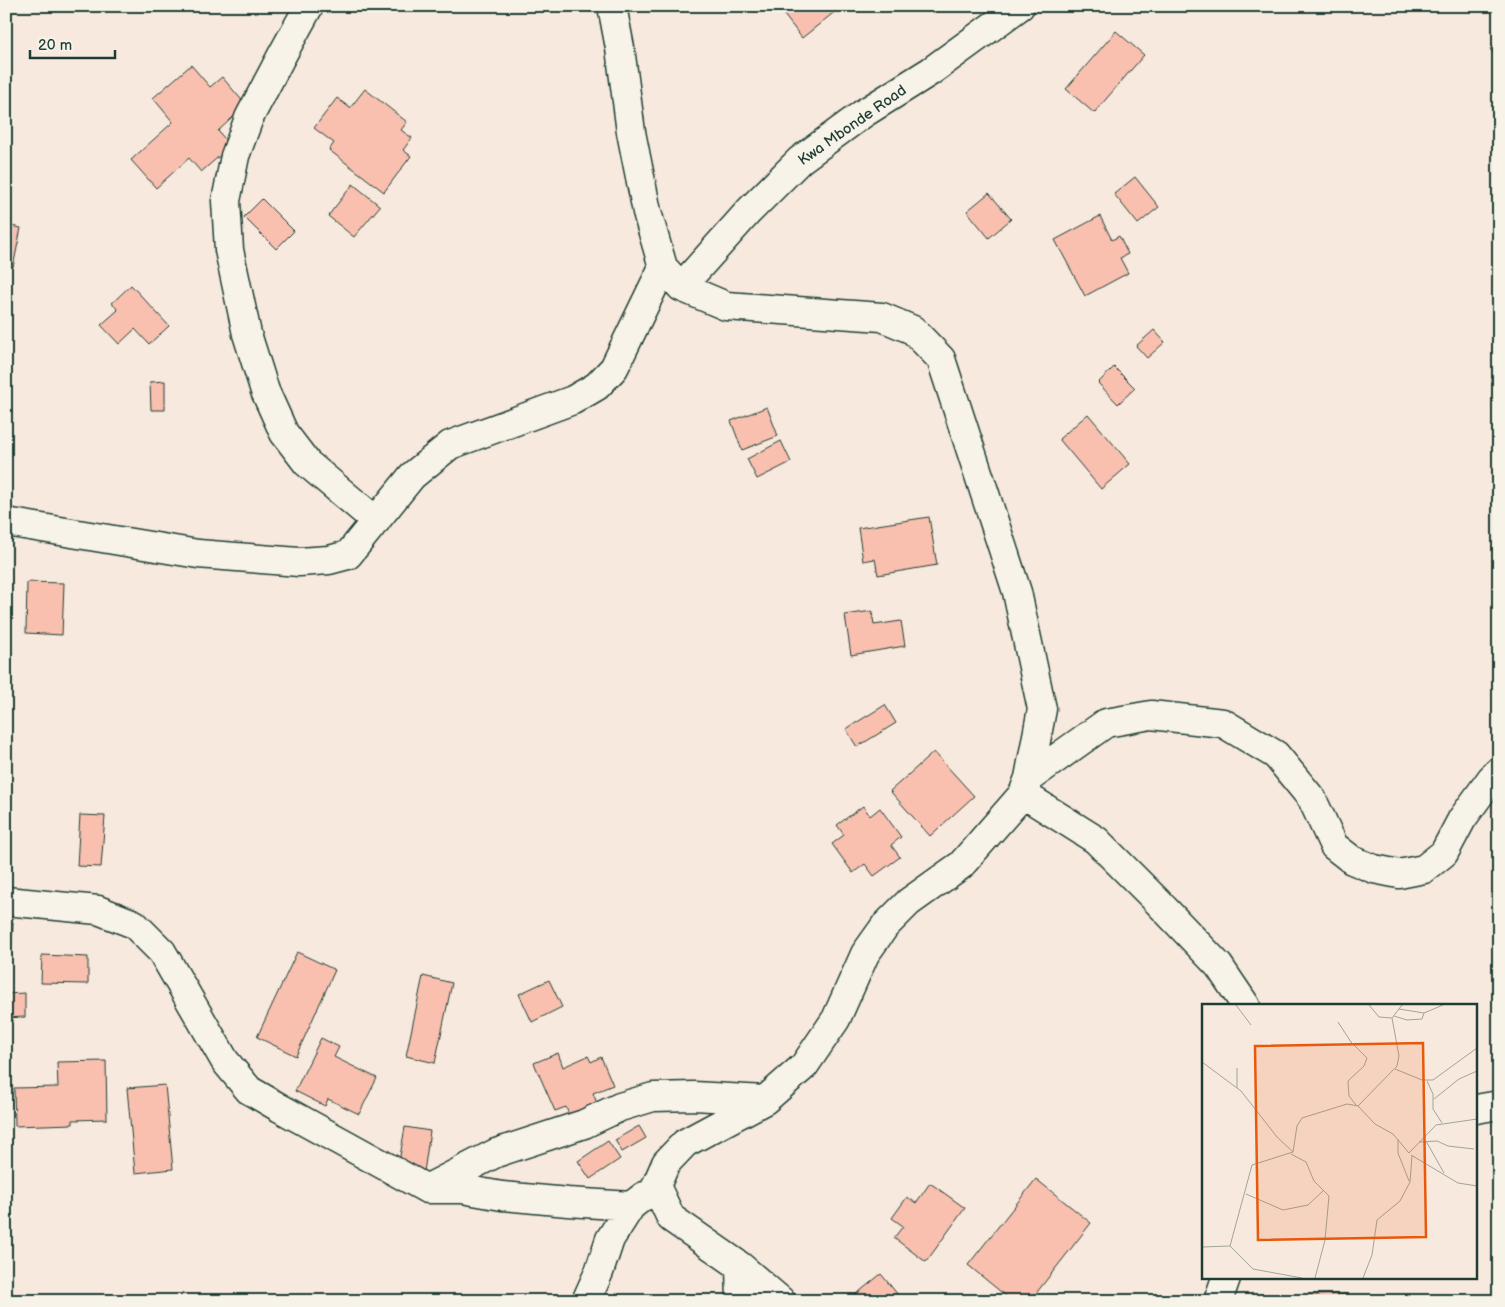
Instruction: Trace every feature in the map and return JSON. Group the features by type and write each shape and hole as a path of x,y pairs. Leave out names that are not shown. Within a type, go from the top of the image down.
{"street":[{"path":"309,6 249,118 235,156 226,201 229,250 247,334 265,391 284,433 307,463 376,521"},
{"path":"612,6 620,48 634,150 647,212 664,267 681,287 726,306 882,318 913,330 941,359 1016,592 1042,709 1026,786"},
{"name":"Kwa Mbonde Road","path":"681,287 748,211 800,160 864,113 931,71 1020,6"},
{"path":"6,522 198,554 299,562 329,560 348,555 412,476 450,446 573,400 597,386 614,368 664,267"},
{"path":"586,1301 599,1272 610,1239 632,1206 656,1186 666,1163 685,1143 765,1100 804,1066 836,1019 865,954 885,926 909,902 961,865 1026,786 1106,723 1152,715 1223,723 1276,755 1312,799 1334,846 1352,860 1374,869 1399,874 1424,869 1444,853 1462,819 1499,771"},
{"path":"1026,786 1096,840 1219,966 1245,1004"},
{"path":"6,902 98,910 134,924 162,952 225,1061 249,1090 427,1189 462,1189 502,1196 632,1206"},
{"path":"427,1189 496,1154 584,1124 620,1106 653,1097 694,1096 765,1100"},
{"path":"1478,1109 1499,1105"},
{"path":"656,1186 671,1218 740,1266 781,1301"},
{"path":"740,1266 741,1301"},
{"path":"1218,1301 1225,1280"}],"building":[{"path":"794,6 842,6 802,38 784,15"},
{"path":"1116,31 1144,55 1094,113 1066,89"},
{"path":"1499,42 1499,61 1490,49"},
{"path":"191,65 210,87 222,77 246,105 218,131 231,146 201,172 189,158 156,188 131,160 173,122 153,98"},
{"path":"365,89 407,122 401,130 412,138 403,150 411,156 384,192 329,150 334,143 314,128 337,98 350,108"},
{"path":"1135,177 1159,207 1138,224 1114,194"},
{"path":"353,184 380,206 354,237 328,216"},
{"path":"989,193 1011,219 989,238 967,211"},
{"path":"262,199 294,231 276,249 244,217"},
{"path":"1100,216 1112,240 1119,236 1128,254 1120,258 1128,273 1085,296 1055,240"},
{"path":"6,225 21,228 13,267 6,265"},
{"path":"131,285 169,326 149,344 135,329 119,344 101,325 118,310 112,303"},
{"path":"1154,330 1165,342 1147,358 1136,346"},
{"path":"1114,367 1135,388 1118,404 1098,383"},
{"path":"165,381 165,410 151,410 150,382"},
{"path":"767,407 778,436 742,450 731,421"},
{"path":"1088,414 1130,464 1101,489 1059,439"},
{"path":"781,441 791,462 757,479 747,459"},
{"path":"929,517 937,565 878,575 875,559 863,561 858,528"},
{"path":"27,582 64,583 62,635 26,633"},
{"path":"872,611 874,625 901,621 905,646 851,655 845,615"},
{"path":"885,705 896,723 857,747 846,729"},
{"path":"934,752 974,796 930,836 890,791"},
{"path":"863,806 870,816 880,808 901,837 891,845 900,857 874,876 865,864 853,873 832,844 844,835 837,825"},
{"path":"80,815 105,816 101,867 77,866"},
{"path":"6,921 13,922 12,944 6,944"},
{"path":"297,952 335,970 296,1056 257,1037"},
{"path":"42,955 88,957 88,984 41,983"},
{"path":"423,976 452,983 435,1063 406,1056"},
{"path":"549,980 562,1007 532,1022 519,994"},
{"path":"25,993 25,1017 6,1018 6,994"},
{"path":"321,1038 339,1047 334,1057 377,1078 359,1114 328,1099 325,1106 295,1091"},
{"path":"558,1053 563,1067 588,1056 591,1062 601,1057 613,1085 593,1093 598,1106 570,1118 566,1107 555,1111 534,1063"},
{"path":"106,1061 107,1119 73,1120 73,1124 15,1126 14,1088 58,1087 57,1062"},
{"path":"165,1085 173,1169 135,1173 127,1088"},
{"path":"639,1126 646,1138 622,1152 615,1140"},
{"path":"405,1127 430,1131 424,1172 398,1168"},
{"path":"608,1141 620,1159 590,1179 578,1161"},
{"path":"1036,1179 1091,1223 1030,1301 1012,1301 968,1265"},
{"path":"930,1183 965,1208 926,1262 894,1238 903,1226 892,1218 907,1197 916,1203"},
{"path":"881,1274 903,1301 858,1301 854,1296"},
{"path":"1347,1294 1347,1301 1308,1301 1308,1295"}]}
